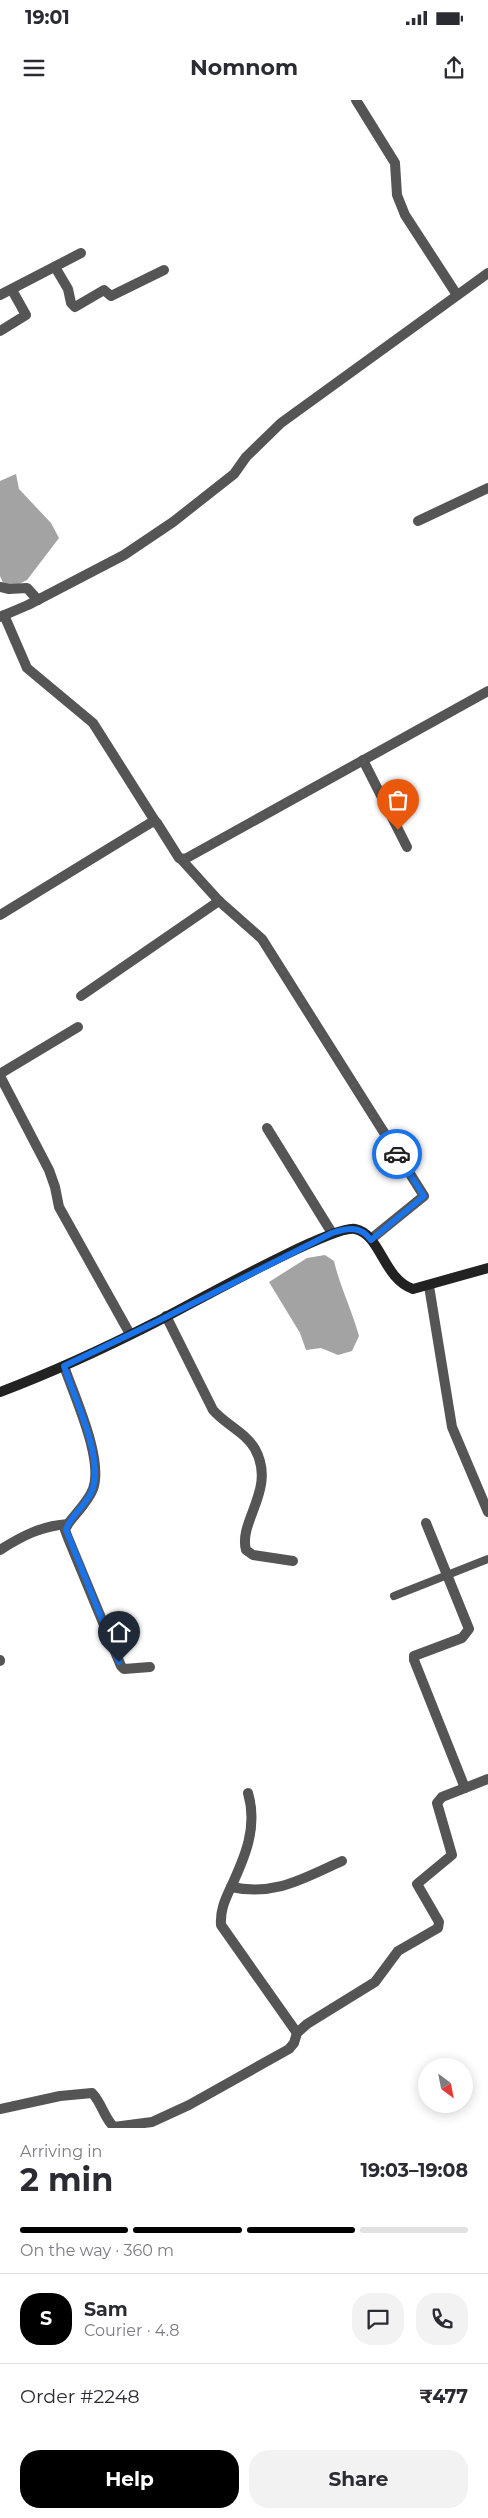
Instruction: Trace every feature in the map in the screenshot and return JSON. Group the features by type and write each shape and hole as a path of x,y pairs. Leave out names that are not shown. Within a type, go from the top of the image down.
{"main road":[{"path":"0,1392 64,1366 332,1233 353,1228 362,1231 371,1240 387,1267 401,1283 413,1289 488,1268"}],"street":[{"path":"356,100 395,163 397,195 405,215 457,295"},
{"path":"0,295 81,253"},
{"path":"56,267 68,289 71,303 75,307 104,290 112,296 164,270"},
{"path":"371,1240 424,1196 262,939 219,901 182,859 155,822 93,723 27,668 2,616 38,600 124,555 173,522 234,474 246,457 281,423 488,273"},
{"path":"0,331 26,315 12,290"},
{"path":"418,521 488,488"},
{"path":"0,586 9,590 27,588 38,600"},
{"path":"182,859 488,691"},
{"path":"363,760 407,847"},
{"path":"0,915 155,822"},
{"path":"81,996 219,901"},
{"path":"78,1027 3,1072 0,1076 49,1170 59,1206 130,1334"},
{"path":"267,1128 332,1233"},
{"path":"429,1286 452,1427 488,1512"},
{"path":"166,1316 213,1410 221,1419 245,1436 260,1461 262,1473 261,1489 245,1542 246,1550 253,1555 293,1560"},
{"path":"64,1366 89,1440 95,1476 93,1490 68,1524 66,1530 68,1538 124,1670 150,1667"},
{"path":"426,1522 469,1629 467,1635 414,1656 414,1660 465,1788"},
{"path":"0,1550 20,1537 39,1529 68,1524"},
{"path":"0,2109 60,2096 92,2093 98,2099 111,2126 152,2122 189,2105 289,2049 297,2033 315,2018 375,1982 398,1951 438,1928 439,1922 417,1884 452,1856 438,1807 438,1800 488,1779"},
{"path":"248,1793 252,1812 250,1839 221,1910 221,1924 223,1931 297,2033"},
{"path":"231,1887 247,1891 275,1890 291,1885 342,1861"}],"lane":[{"path":"394,1596 488,1559"}],"shaded area":[{"path":"16,474 19,489 51,523 59,538 27,580 11,588 4,585 0,576 0,481"},
{"path":"325,1255 334,1261 359,1336 352,1351 338,1355 321,1348 306,1350 300,1333 269,1282 307,1258"}],"way so far":[{"path":"397,1154 308,1016 262,939 198,881 182,859 363,760 398,830"}],"route":[{"path":"119,1662 66,1530 73,1516 93,1490 95,1476 89,1440 64,1366 156,1322 312,1241 344,1229 353,1228 368,1235 371,1240 424,1196 397,1154"}]}
